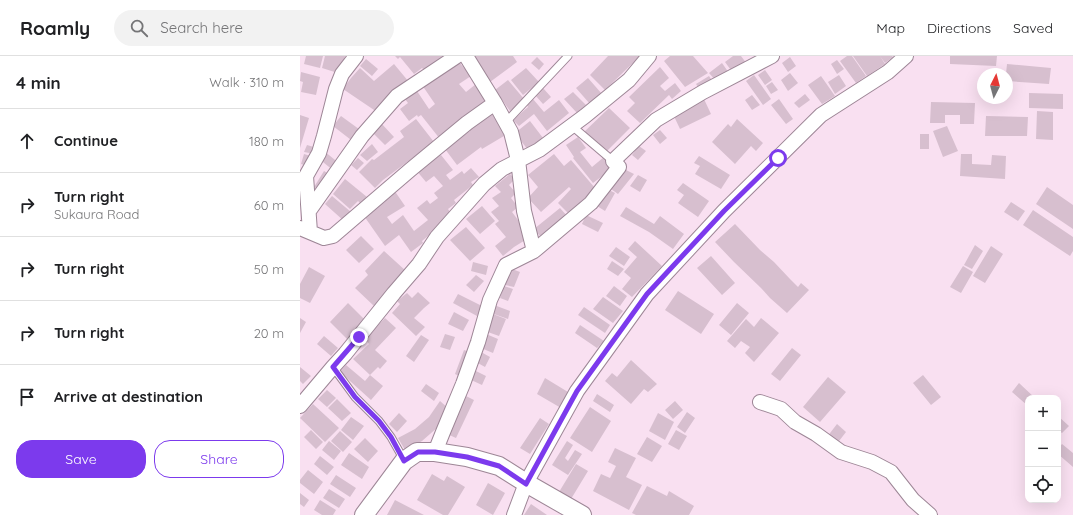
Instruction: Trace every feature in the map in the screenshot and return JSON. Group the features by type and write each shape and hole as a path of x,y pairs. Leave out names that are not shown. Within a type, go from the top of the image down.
{"street":[{"path":"356,56 342,74 336,89 319,153 306,176 309,211 305,230 324,238 333,236 342,230 364,208 421,160 496,102"},
{"path":"309,211 362,136 397,96 457,56"},
{"path":"466,56 496,102 512,132 518,160 524,211 534,251"},
{"path":"300,406 419,264 437,237 484,184 502,169 540,150 572,126 629,80 649,56"},
{"path":"435,452 463,384 478,342 490,300 506,266 534,251 591,202 619,167 613,161 656,120 703,92 772,56"},
{"path":"514,515 526,484 577,391 647,294 724,211 821,115 888,72 906,56"},
{"path":"760,402 781,409 795,422 842,452 872,462 891,472 913,500 930,515"},
{"path":"364,515 404,461 418,452 435,452 467,457 499,466 526,484 582,515"}],"lane":[{"path":"506,122 568,56"},
{"path":"572,126 613,161"},
{"path":"333,367 355,397 379,421 391,437 404,461"}],"building":[{"path":"306,56 323,56 320,68 304,64"},
{"path":"325,56 345,56 341,74 322,68"},
{"path":"395,56 449,56 425,71 422,68 414,74 400,57 398,59"},
{"path":"472,56 513,56 517,62 490,82"},
{"path":"608,56 640,56 605,90 590,75"},
{"path":"670,56 693,56 708,73 685,87 664,61"},
{"path":"733,56 741,56 747,64 733,73 725,62"},
{"path":"847,56 852,56 866,76 856,83 840,61"},
{"path":"853,56 880,56 885,64 867,76"},
{"path":"880,56 892,56 893,57 885,63"},
{"path":"950,56 997,56 996,66 950,64"},
{"path":"537,57 544,64 539,70 531,63"},
{"path":"790,57 796,66 788,72 782,63"},
{"path":"366,59 378,69 372,76 360,66"},
{"path":"837,60 844,69 837,74 831,64"},
{"path":"459,62 471,76 459,84 466,92 476,84 488,99 440,139 421,115 418,117 417,115 409,121 400,109 408,103 405,99 417,91 429,109 435,104 422,85"},
{"path":"722,63 729,73 717,82 709,73"},
{"path":"394,64 409,82 377,112 343,89 360,68 374,81"},
{"path":"1007,64 1051,68 1049,84 1013,81 1013,68 1007,68"},
{"path":"660,67 669,78 660,86 665,91 675,83 681,91 672,99 669,95 640,123 627,111 635,103 629,97"},
{"path":"526,68 539,82 523,95 511,80"},
{"path":"765,70 772,80 765,85 758,75"},
{"path":"301,72 320,77 316,95 301,92 303,82 300,81"},
{"path":"790,73 798,83 788,91 781,80"},
{"path":"754,75 771,99 763,105 746,81"},
{"path":"839,75 846,86 835,94 828,82"},
{"path":"709,76 713,82 701,91 696,84"},
{"path":"821,76 835,96 822,104 808,85"},
{"path":"588,78 602,94 590,104 576,88"},
{"path":"508,80 524,99 510,111 495,90"},
{"path":"772,82 778,90 771,94 766,86"},
{"path":"543,88 551,97 543,104 535,95"},
{"path":"573,92 586,105 577,113 564,99"},
{"path":"1029,93 1063,94 1063,109 1029,108"},
{"path":"805,94 810,100 799,108 794,103"},
{"path":"752,95 760,105 752,110 745,100"},
{"path":"703,97 711,114 680,129 672,112"},
{"path":"533,99 544,112 559,100 569,113 547,131 534,114 519,126 513,120 528,107 527,105"},
{"path":"779,99 793,119 786,124 771,105"},
{"path":"931,102 975,103 974,124 960,124 960,115 945,115 945,123 930,123"},
{"path":"609,108 630,128 605,153 584,132"},
{"path":"496,110 509,133 482,149 481,147 457,165 445,149 470,131 469,129"},
{"path":"1037,111 1053,112 1053,140 1036,139"},
{"path":"300,115 309,118 300,148"},
{"path":"341,116 363,132 355,143 333,126"},
{"path":"986,116 1028,117 1027,136 985,136"},
{"path":"416,119 434,142 383,180 375,188 359,172 372,159 374,160 404,137 400,131"},
{"path":"737,119 763,143 756,151 751,146 735,164 712,142 728,124 731,127"},
{"path":"530,121 543,138 528,150 515,133"},
{"path":"381,123 394,137 385,145 372,132"},
{"path":"947,126 958,151 943,157 933,131"},
{"path":"660,130 667,138 660,144 653,135"},
{"path":"920,134 929,134 929,149 920,149"},
{"path":"578,137 586,148 580,152 592,167 604,157 613,168 593,183 573,158 574,157 566,145"},
{"path":"372,144 378,152 367,161 360,155"},
{"path":"307,145 317,148 315,154 304,152"},
{"path":"639,146 646,151 638,160 632,155"},
{"path":"324,151 340,164 334,171 318,158"},
{"path":"304,154 314,157 310,167 301,164"},
{"path":"554,154 564,166 571,160 595,188 569,214 558,203 571,189 569,187 541,212 528,198 538,187 528,175"},
{"path":"961,154 972,154 972,164 991,165 992,155 1006,156 1005,179 960,176"},
{"path":"441,155 453,170 446,175 450,180 462,171 464,174 471,168 479,177 471,182 473,185 454,200 456,203 448,209 450,212 443,219 446,221 422,241 423,243 411,252 399,235 385,246 364,216 378,204 387,199 385,196 394,190 405,206 387,217 392,224 403,215 414,231 428,220 417,208 427,200 430,204 438,198 434,193 443,186 434,176 426,182 416,170 431,158 433,160"},
{"path":"699,156 730,175 721,189 695,174 700,166 694,163"},
{"path":"358,158 364,163 357,170 351,165"},
{"path":"626,170 634,174 618,194 611,189"},
{"path":"324,171 331,175 321,191 314,187"},
{"path":"510,174 515,179 509,185 516,193 511,198 518,207 512,212 518,220 527,239 503,256 495,246 506,237 495,224 499,221 491,212 499,206 492,198 501,192 495,186"},
{"path":"638,175 647,180 640,192 630,186"},
{"path":"345,179 367,197 361,204 358,201 350,209 333,194"},
{"path":"683,183 709,201 698,217 678,203 684,195 677,190"},
{"path":"1047,187 1073,205 1073,229 1036,204"},
{"path":"607,189 615,193 605,211 597,206"},
{"path":"332,196 351,212 344,221 325,204"},
{"path":"1011,202 1025,211 1018,221 1004,212"},
{"path":"482,206 495,221 480,234 466,219"},
{"path":"626,207 654,224 660,216 684,234 673,249 649,232 620,216"},
{"path":"560,208 568,217 554,225 540,236 534,229"},
{"path":"1033,210 1073,237 1073,251 1070,256 1023,225"},
{"path":"586,215 603,223 598,232 582,224"},
{"path":"735,224 798,287 801,283 809,290 787,313 770,298 715,242"},
{"path":"466,227 485,248 470,261 450,240"},
{"path":"361,236 374,249 359,263 346,250"},
{"path":"635,241 662,266 632,297 622,289 631,278 624,272 637,257 628,249"},
{"path":"975,245 983,251 972,269 964,265"},
{"path":"991,246 1003,254 985,283 973,276"},
{"path":"616,247 630,257 624,266 609,256"},
{"path":"384,251 406,271 374,306 355,288 368,275 365,271"},
{"path":"711,256 735,283 722,295 697,268"},
{"path":"612,261 624,269 618,276 607,269"},
{"path":"473,262 488,266 486,275 471,271"},
{"path":"963,266 973,272 961,293 950,287"},
{"path":"309,267 325,276 310,303 300,298 300,284"},
{"path":"512,269 520,272 514,287 505,285"},
{"path":"476,275 484,281 474,292 466,285"},
{"path":"504,286 513,289 508,301 500,298"},
{"path":"614,286 627,296 620,306 606,296"},
{"path":"678,291 714,314 701,334 665,310"},
{"path":"418,292 430,303 414,318 425,327 416,336 392,313 400,304 397,301 407,293 412,298"},
{"path":"458,294 482,306 477,316 453,303"},
{"path":"603,297 623,311 613,323 593,309"},
{"path":"348,303 365,320 347,339 330,322"},
{"path":"737,303 749,313 731,335 719,325"},
{"path":"494,305 510,311 508,319 491,313"},
{"path":"584,307 610,325 605,333 578,315"},
{"path":"454,312 469,320 463,331 448,324"},
{"path":"493,314 506,319 499,336 485,331"},
{"path":"300,318 306,322 300,333"},
{"path":"385,318 396,328 375,350 387,361 380,369 378,367 370,375 353,359 369,344 365,339"},
{"path":"761,318 779,333 754,362 745,353 750,347 741,341 735,348 727,341 746,319 754,327"},
{"path":"580,325 604,341 597,348 575,333"},
{"path":"445,334 455,337 450,350 440,347"},
{"path":"486,334 498,339 493,353 481,348"},
{"path":"421,335 429,340 414,362 406,356"},
{"path":"324,336 338,348 331,356 317,344"},
{"path":"792,348 801,355 780,381 771,374"},
{"path":"464,350 472,353 463,378 455,374"},
{"path":"481,352 490,357 485,367 476,362"},
{"path":"631,360 657,384 648,392 644,389 631,404 605,381 612,373 617,377"},
{"path":"346,365 365,381 370,375 383,386 371,400 340,372"},
{"path":"300,367 311,376 303,384 300,381"},
{"path":"474,370 486,376 482,385 469,379"},
{"path":"923,375 941,397 931,405 913,383"},
{"path":"828,377 846,392 820,422 803,407"},
{"path":"545,378 568,392 561,408 537,394"},
{"path":"1019,383 1032,395 1025,395 1025,403 1012,392"},
{"path":"426,384 439,393 434,401 421,391"},
{"path":"327,390 336,398 327,407 318,399"},
{"path":"597,394 614,405 610,412 593,401"},
{"path":"464,395 474,400 456,438 447,434"},
{"path":"337,399 351,413 342,421 328,408"},
{"path":"440,401 449,409 438,427 422,441 405,450 398,438 415,429 429,417"},
{"path":"675,401 683,410 673,419 665,410"},
{"path":"313,404 339,428 325,442 300,418"},
{"path":"590,407 611,421 592,452 570,438"},
{"path":"687,412 695,418 685,433 677,427"},
{"path":"399,413 407,421 397,432 389,424"},
{"path":"658,413 674,422 665,440 649,431"},
{"path":"351,417 364,426 353,440 341,430"},
{"path":"540,418 549,424 530,454 520,448"},
{"path":"1061,419 1069,426 1062,433 1061,432"},
{"path":"837,424 846,432 836,445 827,437"},
{"path":"311,430 323,442 316,449 304,437"},
{"path":"676,430 687,436 679,450 668,444"},
{"path":"340,431 352,442 343,452 331,441"},
{"path":"647,437 662,446 652,462 637,454"},
{"path":"365,438 378,451 368,462 354,449"},
{"path":"329,441 341,451 334,460 322,450"},
{"path":"567,441 573,445 565,458 568,461 575,450 582,454 568,475 552,465"},
{"path":"1062,444 1073,453 1073,467 1061,457"},
{"path":"615,448 636,458 626,477 642,485 629,510 593,491 601,474 610,478 616,466 608,462"},
{"path":"349,453 369,467 362,479 341,465"},
{"path":"320,456 334,467 327,475 314,464"},
{"path":"576,464 588,471 571,499 559,492"},
{"path":"308,470 323,482 314,494 300,483 300,480"},
{"path":"432,474 444,481 447,476 465,487 448,515 443,515 417,500"},
{"path":"336,475 356,488 350,497 330,484"},
{"path":"488,483 505,493 493,515 476,505"},
{"path":"647,486 667,496 669,491 694,506 689,515 636,515 632,513"},
{"path":"329,489 345,499 339,508 323,498"},
{"path":"300,493 309,500 304,507 300,504"},
{"path":"320,500 336,510 333,515 322,515 314,510"},
{"path":"395,500 424,515 387,515"},
{"path":"531,504 547,515 524,515"}],"route":[{"path":"359,337 333,367 355,397 379,421 391,437 404,461 418,452 435,452 467,457 499,466 526,484 577,391 647,294 724,211 778,158"}]}
